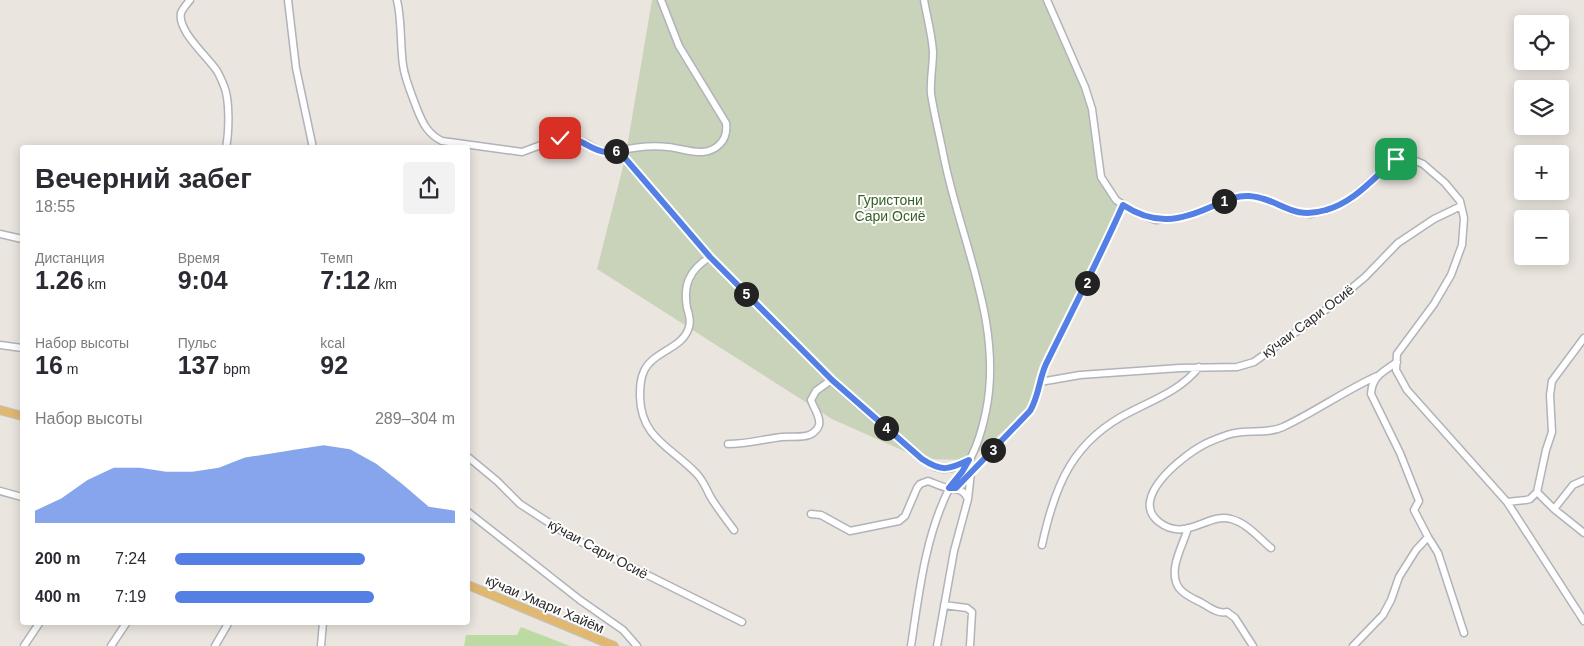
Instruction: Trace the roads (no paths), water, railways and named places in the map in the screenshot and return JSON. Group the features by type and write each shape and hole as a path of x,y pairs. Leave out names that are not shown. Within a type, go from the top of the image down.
{"main road":[{"path":"0,410 20,415"},
{"name":"кӯчаи Умари Хайём","path":"470,586 614,646"}],"street":[{"path":"190,0 181,14 182,22 186,31 218,72 225,88 228,137 227,145"},
{"path":"288,0 296,68 312,145"},
{"path":"398,0 403,68 410,91 423,123 434,137 442,141 522,152 560,138 568,137 607,152 647,146 670,147 706,153 715,149 723,141 727,132 726,123 679,46 662,0"},
{"path":"911,646 922,574 932,532 952,488 969,460 986,412 990,361 985,317 975,272 944,162 931,92 933,52 924,0"},
{"path":"1047,0 1085,87 1092,109 1101,177 1116,200 1134,212 1156,220 1176,218 1193,214 1235,197 1250,196 1263,198 1292,211 1310,214 1348,202 1396,159 1409,158 1423,164 1445,183 1460,200 1464,218 1462,245 1451,275 1434,304 1397,354 1396,370 1406,390 1507,502 1584,621"},
{"path":"618,150 710,257 832,380 922,459 935,468 952,468 969,460"},
{"path":"952,488 971,473 1030,411 1035,402 1045,367 1123,205"},
{"name":"кӯчаи Сари Осиё","path":"1040,382 1080,375 1199,367 1237,367 1254,362 1317,317 1365,277 1398,243 1434,219 1461,206"},
{"path":"0,234 20,239"},
{"path":"710,257 700,263 686,288 690,324 688,330 679,342 654,357 647,364 640,387 640,409 644,421 652,434 696,474 734,530"},
{"path":"1507,502 1530,499 1537,492 1552,432 1550,395 1552,381 1584,338"},
{"path":"0,345 20,348"},
{"path":"1270,548 1245,525 1230,518 1215,520 1188,528 1174,529 1167,527 1157,520 1150,508 1150,497 1153,490 1174,467 1203,445 1229,434 1246,430 1281,428 1359,384 1377,376 1397,362"},
{"path":"1042,545 1050,510 1062,479 1074,459 1099,431 1121,416 1176,388 1191,378 1199,367"},
{"path":"1377,376 1372,385 1371,394 1400,453 1415,490 1419,501 1414,510 1438,553 1464,633"},
{"path":"728,444 744,444 809,435 816,431 819,425 819,418 811,400 816,391 832,380"},
{"name":"кӯчаи Сари Осиё","path":"470,459 497,481 520,504 571,537 742,622"},
{"path":"937,646 954,551 968,499 971,473"},
{"path":"1554,509 1573,485 1584,480"},
{"path":"811,514 821,515 845,529 856,531 902,520 917,488 928,481 962,491 968,499"},
{"path":"0,491 20,496"},
{"path":"1537,492 1554,509 1584,533"},
{"path":"470,514 580,600 622,630 637,646"},
{"path":"1188,528 1174,566 1179,588 1186,595 1213,609 1223,613 1228,612 1235,618 1253,646"},
{"path":"1353,646 1383,615 1391,600 1399,577 1416,550 1428,537"},
{"path":"944,605 966,608 972,612 970,646"},
{"path":"24,646 38,625"},
{"path":"112,646 125,625"},
{"path":"215,646 227,625"},
{"path":"321,646 323,625"}],"park label":[{"name":"Гуристони Сари Осиё","path":"890,208"}]}
